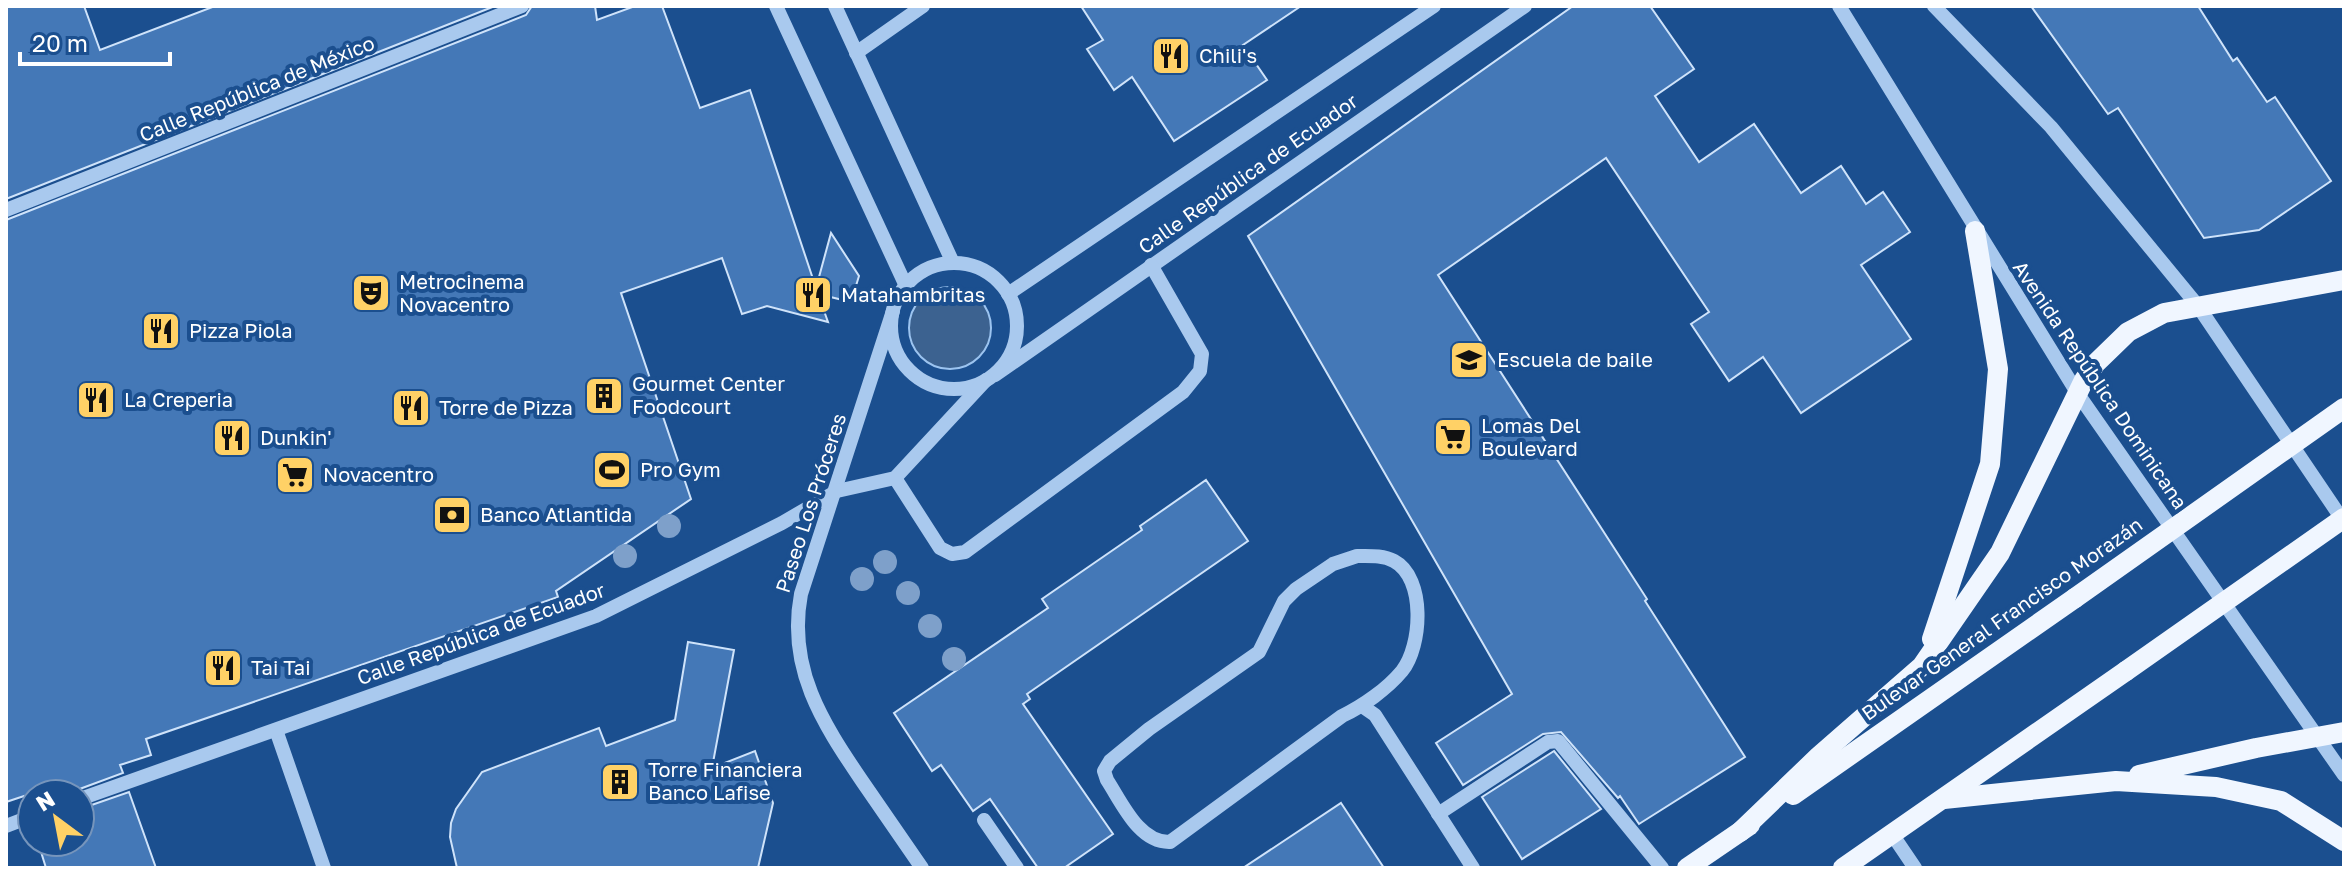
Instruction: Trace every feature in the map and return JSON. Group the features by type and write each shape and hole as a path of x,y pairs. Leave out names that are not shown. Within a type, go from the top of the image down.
{"main road":[{"path":"1922,666 1990,464 1998,369 1975,231"},
{"path":"1740,832 1819,756 1922,666 2000,553 2096,363 2128,332 2164,313 2344,280"},
{"name":"Bulevar General Francisco Morazán","path":"1687,868 2344,408"},
{"path":"1843,868 2344,520"},
{"path":"1944,799 2116,781 2256,748 2344,732"},
{"path":"2116,781 2216,787 2281,801 2344,841"}],"street":[{"name":"Calle República de México","path":"6,210 522,6"},
{"path":"776,6 906,286"},
{"path":"835,6 953,263"},
{"path":"856,53 923,6"},
{"name":"Calle República de Ecuador","path":"1008,294 1434,6"},
{"name":"Calle República de Ecuador","path":"96,793 596,616 782,523 837,491 895,478 990,378 1525,6"},
{"name":"Avenida República Dominicana","path":"1839,6 2078,394 2344,775"},
{"path":"1934,6 2051,127 2198,306 2344,520"},
{"path":"953,263 984,271 998,281 1015,310 1017,328 1006,362 990,378 966,389 945,389 925,382 908,370 896,353 891,332 893,311 906,286 935,267 953,263"},
{"path":"895,478 940,548 952,554 965,552 1183,392 1200,371 1202,354 1151,265"},
{"name":"Paseo Los Próceres","path":"893,311 801,594 796,622 804,677 826,728 922,868"},
{"path":"1357,556 1380,556 1402,567 1409,577 1419,624 1415,646 1403,670 1362,706 1342,716 1170,842 1158,842 1145,834 1104,771 1110,761 1149,729 1259,652 1284,601 1296,589 1333,564 1357,556"},
{"path":"1362,706 1375,715 1473,868"},
{"path":"276,730 324,868"},
{"path":"1438,814 1548,742 1558,741 1662,868"},
{"path":"984,820 1017,868"},
{"path":"1892,834 1915,868"}],"water":[{"path":"950,287 966,290 979,299 988,312 991,328 988,344 979,357 966,366 950,369 934,366 921,357 912,344 909,328 912,312 921,299 934,290"}],"building":[{"path":"6,6 84,6 100,50 215,6 495,6 6,199"},
{"path":"532,6 595,6 597,20 635,6 662,6 700,108 750,90 816,288 831,233 859,276 851,302 818,294 828,322 767,306 742,314 722,258 621,293 691,499 556,591 558,597 146,739 151,755 120,765 123,773 96,783 96,778 16,778 16,799 6,802 6,220 526,15"},
{"path":"1081,6 1301,6 1243,45 1267,80 1174,141 1132,77 1114,90 1087,49 1103,40"},
{"path":"1573,6 1650,6 1694,69 1655,96 1699,162 1754,124 1801,193 1841,166 1866,204 1883,192 1910,232 1861,265 1911,339 1801,413 1763,357 1729,381 1691,324 1709,312 1606,158 1438,275 1745,757 1639,824 1620,796 1618,798 1561,732 1543,734 1463,785 1436,743 1512,694 1248,236"},
{"path":"2031,6 2198,6 2233,61 2237,58 2267,102 2275,97 2331,181 2259,230 2204,238 2118,108 2108,114"},
{"path":"1206,480 1248,541 1027,694 1030,699 1023,704 1113,834 1064,868 1038,868 990,799 973,811 941,765 932,771 894,713 1048,608 1042,599 1142,530 1140,526"},
{"name":"Torre Financiera Banco Lafise","path":"688,642 734,650 712,768 755,751 773,803 758,868 457,868 450,837 451,823 456,809 482,772 599,728 606,746 675,720"},
{"path":"1554,751 1601,809 1522,859 1482,797"},
{"path":"129,792 156,868 46,868 43,858 96,858 96,803"},
{"path":"1341,803 1384,868 1243,868"}],"place":[{"name":"Chili's","path":"1171,56"},
{"name":"Metrocinema Novacentro","path":"371,293"},
{"name":"Matahambritas","path":"813,295"},
{"name":"Pizza Piola","path":"161,331"},
{"name":"Escuela de baile","path":"1469,360"},
{"name":"Gourmet Center Foodcourt","path":"604,396"},
{"name":"La Creperia","path":"96,400"},
{"name":"Torre de Pizza","path":"411,408"},
{"name":"Lomas Del Boulevard","path":"1453,437"},
{"name":"Dunkin'","path":"232,438"},
{"name":"Pro Gym","path":"612,470"},
{"name":"Novacentro","path":"295,475"},
{"name":"Banco Atlantida","path":"452,515"},
{"name":"Tai Tai","path":"223,668"},
{"name":"Torre Financiera Banco Lafise","path":"620,782"}]}
